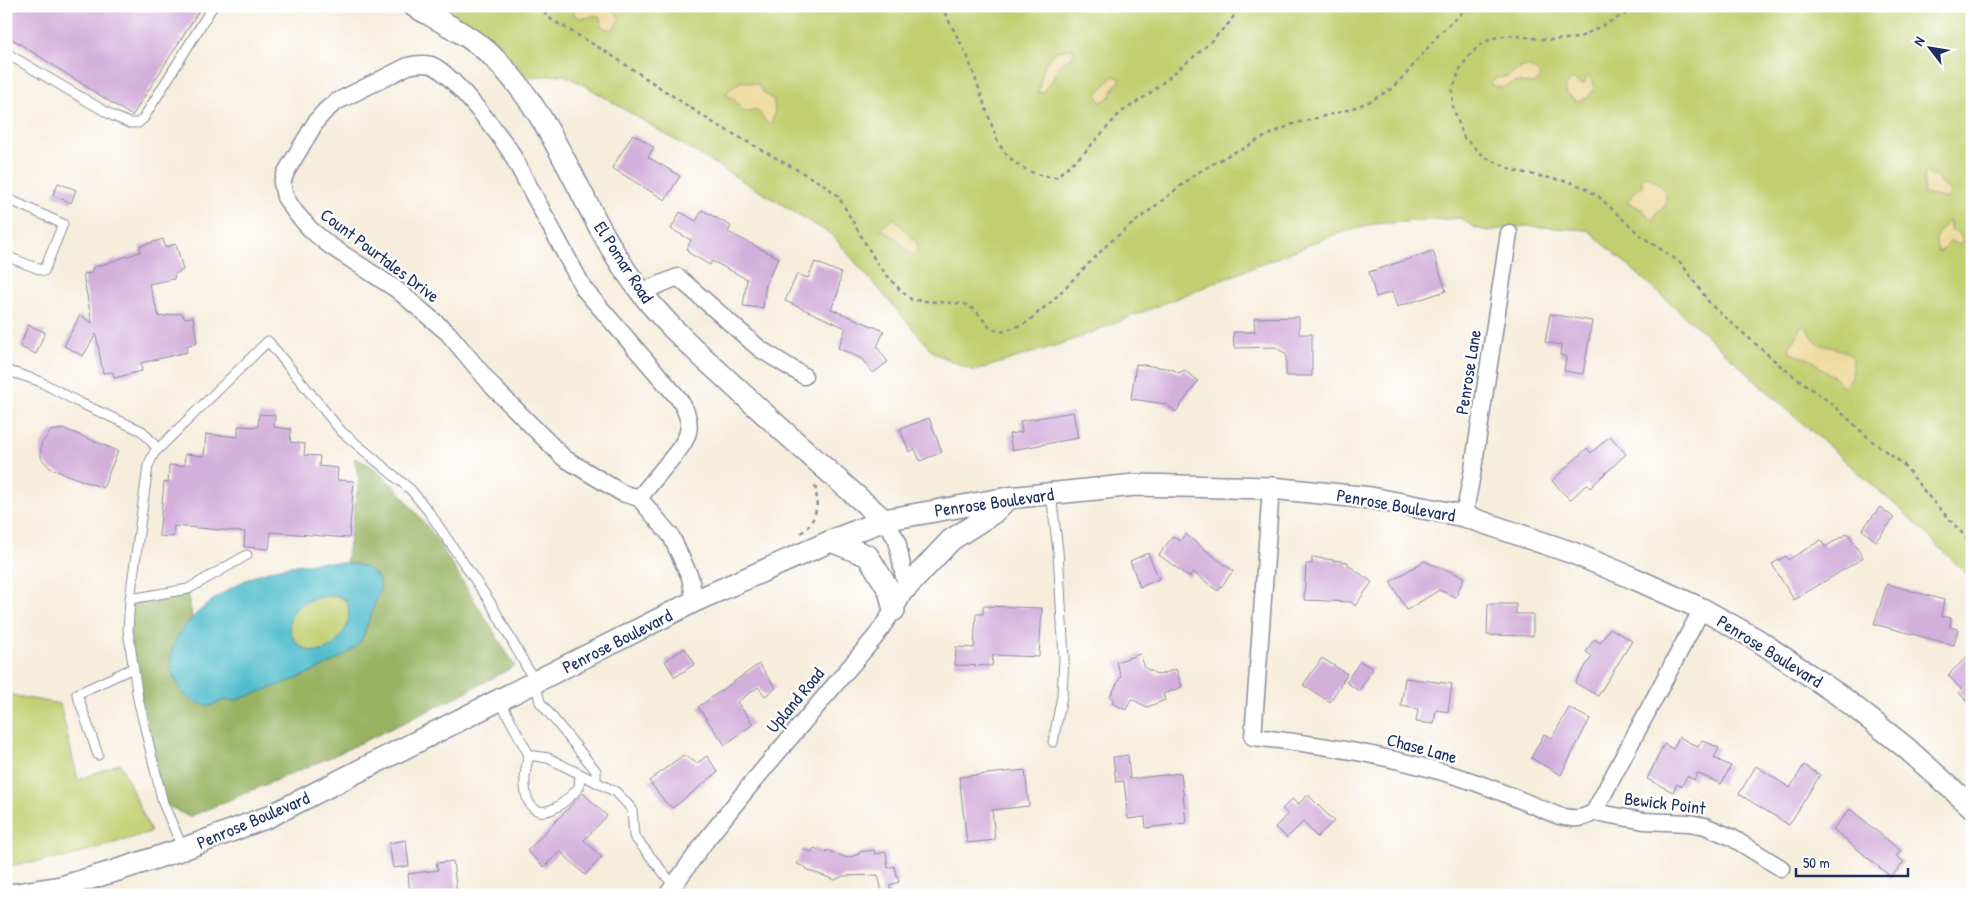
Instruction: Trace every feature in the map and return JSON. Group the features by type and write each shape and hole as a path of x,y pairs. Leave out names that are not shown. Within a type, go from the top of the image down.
{"street":[{"name":"El Pomar Road","path":"414,6 469,38 489,54 521,90 555,141 618,260 641,292 673,329 812,459 884,520"},
{"name":"Count Pourtales Drive","path":"639,498 684,445 689,433 689,418 679,399 584,289 510,151 496,132 445,73 432,65 408,66 336,102 317,120 286,172 282,183 285,197 295,212 311,230 329,245 396,289 448,333 494,388 564,458 622,493 639,498 671,536 690,577 695,601"},
{"name":"Penrose Lane","path":"1464,516 1473,469 1509,232"},
{"path":"641,292 678,277 760,349 804,376"},
{"name":"Penrose Boulevard","path":"10,895 63,892 268,817 695,601 831,540 884,520 1008,498 1135,485 1271,488 1370,498 1464,516 1573,553 1702,609 1756,639 1842,698 1905,747 1972,808"},
{"name":"Chase Lane","path":"1271,488 1252,737 1337,748 1439,772 1475,783 1559,816 1573,819 1585,818 1594,812"},
{"path":"906,588 950,540 993,513 1008,498"},
{"path":"884,520 897,540 906,588"},
{"path":"831,540 868,556 889,590 894,610"},
{"name":"Upland Road","path":"671,890 751,784 876,636 906,588"},
{"path":"1594,812 1702,609"},
{"name":"Bewick Point","path":"1594,812 1644,821 1705,826 1731,836 1780,868"}],"lane":[{"path":"6,53 113,116 129,123 138,123 143,119 213,6"},
{"path":"6,198 63,224 44,271 6,256"},
{"path":"184,849 163,803 138,699 128,630 130,599 148,466 158,449 268,341 341,431 411,490 429,512 490,602 535,682 540,702 596,771 596,782"},
{"path":"6,370 39,381 72,399 142,431 158,449"},
{"path":"1051,493 1058,551 1064,658 1062,696 1053,742"},
{"path":"130,599 188,589 247,555"},
{"path":"98,755 77,694 133,668"},
{"path":"500,700 529,755 524,776 524,791 527,801 533,808 548,812 554,810 579,787 580,775"},
{"path":"529,755 548,758 616,792 632,809 634,836 671,890"}],"path":[{"path":"539,6 540,10 549,18 601,49 712,122 826,186 838,196 878,265 906,296 912,300 965,304 976,311 990,328 1001,332 1026,323 1052,301 1111,241 1197,173 1232,153 1293,124 1344,111 1369,102 1391,89 1442,32 1469,6"},
{"path":"941,6 967,55 1003,152 1027,171 1042,177 1056,177 1085,152 1120,113 1149,94 1204,49 1229,23 1241,6"},
{"path":"1641,6 1578,38 1550,40 1508,35 1494,38 1482,44 1469,56 1460,69 1452,90 1452,107 1464,138 1485,158 1515,170 1570,182 1585,188 1598,197 1641,236 1681,263 1711,305 1782,367 1832,404 1872,441 1902,464 1972,544"}],"green space":[{"path":"432,6 1972,6 1972,579 1908,516 1588,230 1525,226 1485,231 1472,226 1461,218 1374,224 1336,234 1073,340 974,371 934,353 832,235 586,86 564,75 527,77 494,45"},
{"path":"354,458 370,465 397,489 433,534 515,666 449,701 333,756 189,817 163,803 128,630 130,599 188,589 192,617 177,637 172,672 182,694 210,706 224,700 232,701 283,684 339,658 353,649 362,639 381,586 356,563 346,563 359,480"},
{"path":"325,596 338,596 346,600 349,610 348,623 341,636 330,647 318,651 308,650 298,644 292,635 289,625 292,614 303,603"},
{"path":"6,694 60,704 78,780 120,763 151,832 64,858 6,866"}],"sand":[{"path":"574,6 601,6 613,10 619,20 613,29 607,29 601,25 600,18 596,15 582,18 574,15"},
{"path":"1075,50 1072,57 1065,60 1056,70 1053,79 1042,93 1038,92 1045,63 1056,51"},
{"path":"1523,67 1535,70 1540,76 1540,80 1533,84 1517,82 1501,88 1491,85 1495,78 1505,77"},
{"path":"1113,76 1120,78 1120,82 1115,85 1111,96 1100,103 1097,94"},
{"path":"1587,76 1590,77 1594,85 1593,90 1587,98 1576,101 1566,92 1565,86 1571,79 1584,84"},
{"path":"741,81 757,84 764,93 774,100 775,115 770,124 757,111 743,112 734,98 727,96 726,93"},
{"path":"1925,171 1931,176 1935,175 1943,186 1949,189 1948,199 1923,194"},
{"path":"1645,176 1658,183 1664,189 1666,195 1665,207 1657,212 1653,221 1642,209 1627,203 1634,192 1642,186 1642,180"},
{"path":"892,219 895,219 917,243 917,251 913,255 905,249 899,240 881,229"},
{"path":"1948,220 1950,221 1950,230 1959,233 1963,241 1961,244 1950,242 1940,252 1938,251 1936,241 1937,237"},
{"path":"1801,326 1807,328 1817,343 1847,352 1853,358 1851,376 1846,385 1842,386 1834,376 1824,371 1812,360 1790,353 1789,347 1795,340"}],"water":[{"path":"320,562 347,563 365,567 378,578 381,586 362,639 353,649 303,676 232,701 224,700 210,706 192,700 184,694 175,677 171,661 173,646 181,631 193,617 222,594 258,574 294,565","holes":["325,596 338,596 346,600 349,610 348,623 341,636 330,647 318,652 308,650 298,644 292,635 289,625 292,614 300,605 309,600"]}],"building":[{"path":"6,6 202,6 132,116 6,35"},
{"path":"633,134 654,147 648,157 680,176 665,200 612,168"},
{"path":"58,183 76,190 71,203 53,195"},
{"path":"702,210 731,226 728,232 779,258 766,283 763,308 743,306 747,279 712,261 710,265 689,253 687,249 691,240 671,229 680,212 696,221"},
{"path":"163,239 165,247 176,244 183,270 175,274 174,279 149,284 159,317 182,313 184,318 193,317 197,343 186,346 187,352 141,363 142,371 114,378 113,372 103,373 96,334 83,356 64,346 80,315 92,323 83,274 92,273 92,268 140,252 140,246"},
{"path":"1433,251 1446,291 1397,307 1392,292 1376,297 1369,272"},
{"path":"815,262 841,273 838,293 831,309 884,331 877,347 888,362 873,373 862,359 838,348 846,328 785,301 797,274 808,278"},
{"path":"1550,314 1592,321 1583,374 1564,371 1566,357 1560,355 1561,345 1545,342"},
{"path":"1299,317 1299,334 1312,334 1312,376 1286,376 1286,354 1275,347 1234,348 1233,332 1255,332 1254,318"},
{"path":"28,325 45,332 36,354 20,347"},
{"path":"1136,364 1172,369 1179,373 1184,370 1198,381 1176,412 1166,404 1131,399"},
{"path":"1073,412 1078,438 1012,450 1009,434 1022,432 1020,421"},
{"path":"259,414 275,415 274,427 291,429 290,442 305,444 304,455 320,456 319,466 338,468 337,480 354,481 349,538 271,532 269,549 244,547 245,532 174,526 173,537 159,536 164,482 168,483 169,465 184,466 185,454 204,456 206,434 238,437 238,426 258,427"},
{"path":"929,418 942,452 920,461 915,449 909,452 900,429"},
{"path":"65,429 118,451 103,488 51,469 41,458 41,444 51,431"},
{"path":"1610,436 1626,454 1590,488 1587,484 1570,500 1552,481 1587,448 1591,453"},
{"path":"1880,507 1894,518 1876,541 1862,530"},
{"path":"1848,533 1863,558 1794,600 1772,564 1786,556 1788,560 1821,540 1825,547"},
{"path":"1185,534 1233,571 1218,591 1193,572 1189,577 1159,555 1173,536 1180,541"},
{"path":"1148,553 1159,579 1140,587 1130,561"},
{"path":"1312,557 1348,562 1348,565 1372,582 1355,606 1351,602 1304,600 1306,564 1312,564"},
{"path":"1424,561 1464,577 1456,597 1439,590 1407,610 1390,582"},
{"path":"1887,584 1944,600 1941,616 1951,618 1950,627 1958,629 1954,645 1874,624"},
{"path":"1488,604 1516,604 1516,614 1533,614 1533,636 1487,635"},
{"path":"983,606 1042,608 1039,657 993,655 992,666 955,665 956,647 974,648 976,614 983,614"},
{"path":"1610,628 1632,641 1598,696 1575,683 1592,656 1586,652 1594,639 1600,643"},
{"path":"685,648 695,664 675,677 665,661"},
{"path":"1972,652 1972,706 1959,693 1961,689 1948,675"},
{"path":"1140,654 1145,668 1159,675 1176,669 1182,687 1163,694 1165,700 1147,707 1131,699 1126,710 1112,703 1114,699 1110,697 1121,676 1116,662"},
{"path":"1322,658 1347,674 1330,702 1303,685"},
{"path":"1360,661 1373,669 1359,691 1346,682"},
{"path":"759,664 776,688 765,696 758,687 737,702 753,724 725,745 698,707"},
{"path":"1405,678 1452,684 1448,712 1436,710 1434,724 1416,722 1418,709 1401,706"},
{"path":"1569,708 1590,719 1561,775 1531,758 1544,734 1552,738"},
{"path":"1679,737 1698,747 1702,740 1719,748 1714,758 1731,766 1721,784 1697,773 1694,780 1687,776 1682,786 1677,784 1673,792 1647,779 1664,744 1673,749"},
{"path":"683,755 697,763 707,756 718,772 673,808 666,803 649,781"},
{"path":"1128,755 1130,779 1181,773 1186,823 1146,828 1145,817 1128,819 1124,781 1116,782 1113,757"},
{"path":"1804,765 1820,775 1789,825 1739,794 1756,766 1790,788"},
{"path":"1025,770 1029,806 992,810 995,840 967,843 959,777"},
{"path":"583,793 607,816 584,840 602,857 585,875 560,851 544,867 527,851"},
{"path":"1308,795 1334,821 1317,837 1303,822 1287,838 1275,827 1288,814 1282,809 1292,799 1298,804"},
{"path":"1850,809 1901,851 1896,856 1904,862 1891,877 1833,829"},
{"path":"406,840 409,866 393,868 389,843"},
{"path":"814,848 826,853 827,850 847,858 859,854 859,852 874,850 875,854 886,852 888,868 894,866 899,882 890,885 891,895 883,895 878,875 843,876 835,880 807,870 807,868 797,864 803,849 812,852"},
{"path":"453,861 457,893 410,895 408,874 438,870 436,863"}]}
